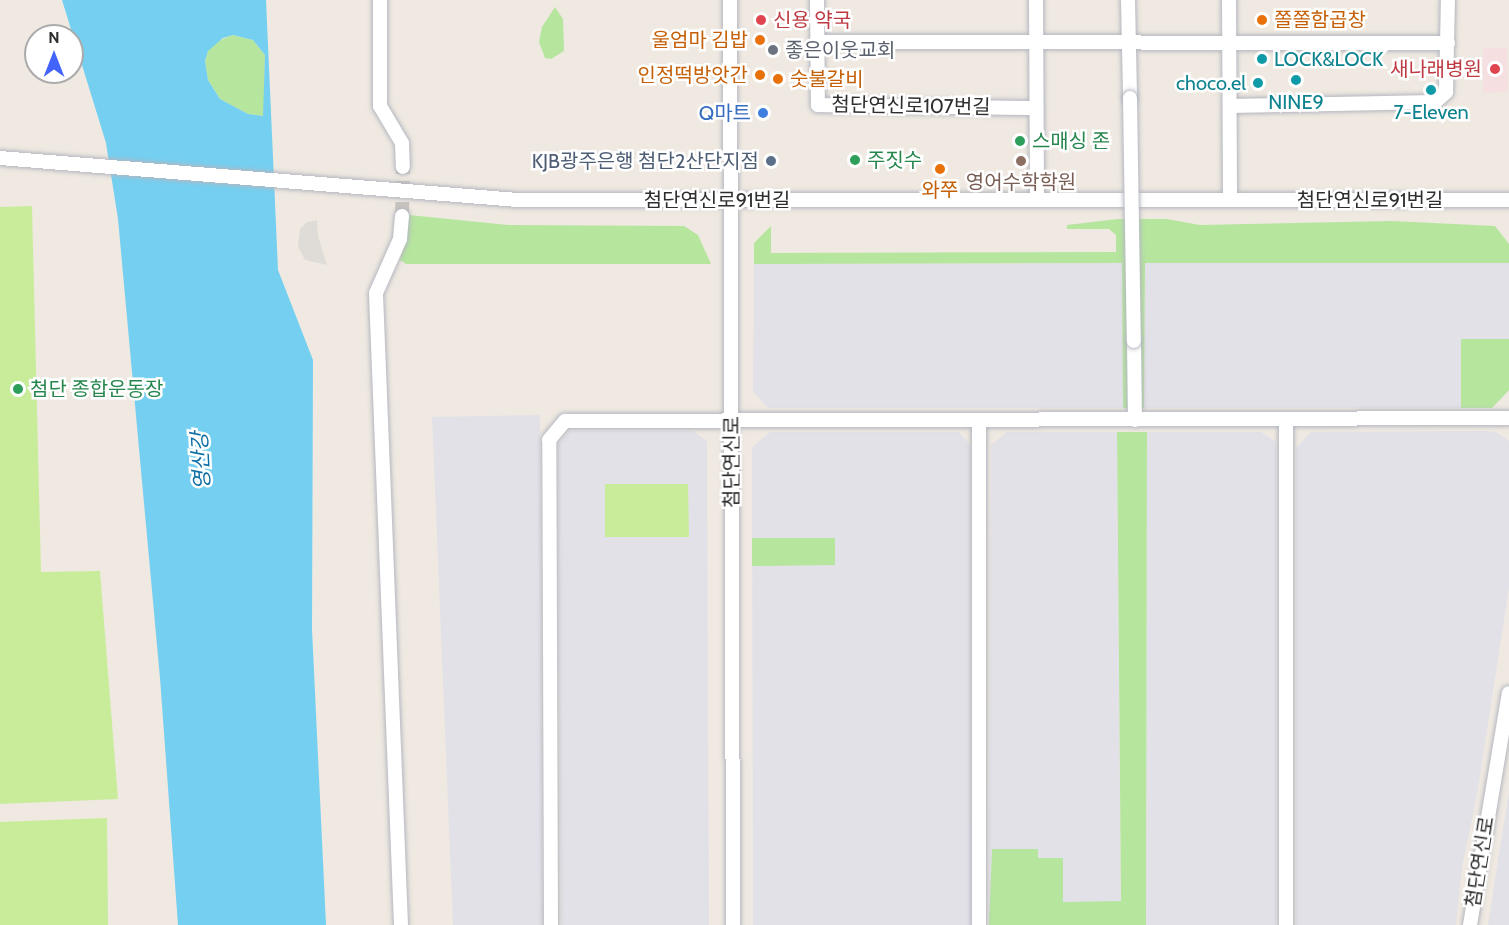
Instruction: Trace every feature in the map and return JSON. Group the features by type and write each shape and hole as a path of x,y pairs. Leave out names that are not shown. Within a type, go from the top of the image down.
{"street":[{"path":"380,0 380,106 402,143 403,167"},
{"name":"첨단연신로","path":"730,0 733,925"},
{"name":"첨단연신로107번길","path":"817,0 818,105 1036,108"},
{"path":"1036,0 1037,200"},
{"path":"1128,0 1135,420"},
{"path":"1229,0 1230,200"},
{"path":"1230,106 1435,102 1446,92 1449,0"},
{"path":"817,42 1449,43"},
{"name":"첨단연신로91번길","path":"0,158 518,200 1509,200"},
{"path":"401,925 376,293 400,239 402,216"},
{"path":"551,925 549,440 565,421 1509,418"},
{"path":"1286,925 1287,419"},
{"path":"979,421 979,925"},
{"name":"첨단연신로","path":"1470,925 1509,693"}],"shaded area":[{"name":"새나래병원","path":"1483,48 1507,48 1508,92 1483,93"},
{"path":"317,220 318,236 327,265 305,260 298,247 300,229 307,222"},
{"path":"1123,263 1123,408 768,408 753,391 754,264"},
{"path":"1145,263 1509,263 1509,390 1492,408 1144,408"},
{"path":"540,415 542,925 453,925 432,417"},
{"path":"569,431 693,431 707,441 709,925 561,925 558,445"},
{"path":"770,432 959,432 970,445 971,925 753,925 752,447"},
{"path":"1007,432 1117,432 1121,925 989,925 991,445"},
{"path":"1147,432 1261,432 1276,442 1276,925 1146,925"},
{"path":"1311,432 1496,432 1509,441 1509,588 1478,789 1462,868 1456,925 1296,925 1296,448"},
{"path":"1509,792 1509,925 1488,925 1496,873"}],"green space":[{"path":"555,7 563,19 564,51 551,59 545,58 539,42 542,27"},
{"path":"232,35 253,40 265,55 264,116 248,114 220,99 208,80 205,61 208,51 214,43"},
{"name":"첨단 종합운동장","path":"32,206 41,572 100,571 118,799 0,804 0,207"},
{"path":"409,215 508,225 684,226 698,235 711,264 406,264 400,260"},
{"path":"1118,219 1167,219 1200,225 1392,221 1495,226 1509,244 1509,263 1145,263 1144,408 1123,408 1122,263 754,264 754,243 771,226 771,253 1116,252 1116,235 1109,229 1067,229 1067,225"},
{"path":"1461,339 1509,339 1509,390 1492,408 1461,408"},
{"path":"1117,432 1147,432 1146,925 989,925 992,849 1038,849 1038,858 1063,858 1063,902 1121,901"},
{"path":"605,484 688,484 689,537 605,537"},
{"path":"752,538 835,538 835,565 752,566"},
{"path":"107,818 108,925 0,925 0,822"}],"water":[{"name":"영산강","path":"62,0 266,0 278,270 313,360 312,629 326,925 178,925 160,678 118,219 106,143 84,72 84,24 69,24","holes":["233,35 253,40 265,55 263,116 248,114 220,99 208,80 205,61 208,51 223,38"]}],"tunnel":[{"path":"402,216 403,167"}],"place":[{"name":"신용 약국","path":"761,20"},
{"name":"쫄쫄함곱창","path":"1262,20"},
{"name":"울엄마 김밥","path":"760,40"},
{"name":"좋은이웃교회","path":"773,50"},
{"name":"LOCK&LOCK","path":"1262,59"},
{"name":"새나래병원","path":"1495,69"},
{"name":"인정떡방앗간","path":"760,75"},
{"name":"숫불갈비","path":"778,79"},
{"name":"NINE9","path":"1296,80"},
{"name":"choco.el","path":"1258,83"},
{"name":"7-Eleven","path":"1431,90"},
{"name":"Q마트","path":"763,113"},
{"name":"스매싱 존","path":"1020,141"},
{"name":"주짓수","path":"855,160"},
{"name":"KJB광주은행 첨단2산단지점","path":"771,161"},
{"name":"영어수학학원","path":"1021,161"},
{"name":"와쭈","path":"940,169"},
{"name":"첨단 종합운동장","path":"18,389"}]}
